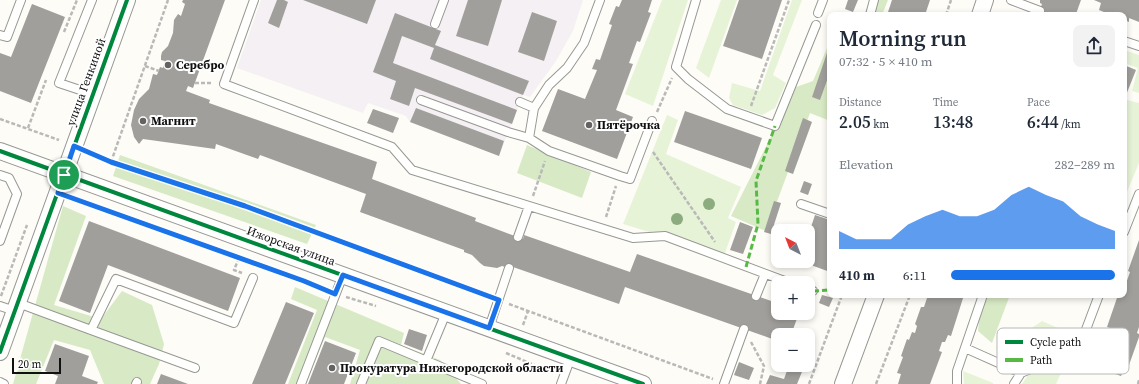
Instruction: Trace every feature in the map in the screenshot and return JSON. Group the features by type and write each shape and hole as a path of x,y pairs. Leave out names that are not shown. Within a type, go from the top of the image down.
{"street":[{"name":"улица Генкиной","path":"0,352 11,307 58,193 92,94 127,0"},
{"path":"981,12 985,0"},
{"name":"Ижорская улица","path":"0,151 643,384"},
{"path":"843,384 875,298"}],"lane":[{"path":"0,35 7,37 21,0"},
{"path":"92,0 59,83 92,94"},
{"path":"254,0 224,84 392,148 412,170 601,230 633,238 665,236 771,276"},
{"path":"435,24 444,0"},
{"path":"529,138 534,108 549,85 567,68 584,43 600,0"},
{"path":"696,0 676,67 688,79 727,109 775,126 816,26"},
{"path":"818,13 823,0"},
{"path":"871,12 874,0"},
{"path":"1011,0 1040,11"},
{"path":"1127,42 1139,46"},
{"path":"421,100 508,132 529,138 549,151 630,179 652,121"},
{"path":"520,102 534,108"},
{"path":"0,175 9,178 17,194 0,241"},
{"path":"1127,224 1139,194"},
{"path":"800,204 827,213"},
{"path":"518,237 529,206"},
{"path":"489,328 509,268"},
{"path":"756,296 764,274"},
{"path":"301,384 343,275"},
{"path":"90,330 116,279 234,323 253,278"},
{"path":"957,384 957,371 982,298"},
{"path":"1086,328 1098,298"},
{"path":"11,307 90,330 195,368"},
{"path":"426,361 446,313"},
{"path":"724,384 744,329"},
{"path":"361,384 379,341 477,383"},
{"path":"965,348 997,362"},
{"path":"561,384 570,358"},
{"path":"1014,384 1020,374"},
{"path":"0,382 4,384"}],"path":[{"path":"111,162 168,0"},
{"path":"748,116 789,0"},
{"path":"947,12 951,0"},
{"path":"145,66 159,70"},
{"path":"652,121 676,67"},
{"path":"195,83 224,84"},
{"path":"0,119 74,146 111,162 245,206 724,384"},
{"path":"645,140 727,260"},
{"path":"529,206 540,174"},
{"path":"58,193 335,294"},
{"path":"601,230 613,196"},
{"path":"0,298 30,218"},
{"path":"239,258 234,270 253,278"},
{"path":"809,384 841,298"},
{"path":"876,384 909,298"},
{"path":"744,329 764,366 760,384"},
{"path":"1138,384 1139,380"}],"shaded area":[{"path":"261,0 583,0 573,31 556,61 530,97 523,95 499,156 410,122 406,116 368,103 363,113 237,68"}],"green space":[{"path":"662,0 688,0 653,106 625,94"},
{"path":"721,0 737,0 709,78 696,68"},
{"path":"792,0 802,0 773,75 786,83 775,108 762,115 733,105 729,98 732,83 760,91"},
{"path":"870,0 888,0 883,12 865,12"},
{"path":"827,48 827,120 810,113 766,231 731,216 796,87 813,81"},
{"path":"1127,51 1139,55 1139,93 1132,91 1138,68 1127,64"},
{"path":"1127,100 1139,103 1139,163 1127,192"},
{"path":"667,115 678,120 666,154 741,187 728,218 736,222 725,253 715,252 623,224"},
{"path":"527,145 591,172 582,198 517,173"},
{"path":"120,155 316,225 307,244 113,176"},
{"path":"63,206 86,216 54,305 101,319 122,291 152,305 164,344 159,364 150,384 104,384 90,350 54,340 36,384 13,384"},
{"path":"295,287 404,333 401,345 440,360 461,384 350,384 360,350 325,337 305,384 288,384 317,310 291,299"},
{"path":"982,298 1009,298 992,343 978,331"},
{"path":"1042,321 1058,328 1032,328"},
{"path":"963,371 993,383 993,384 964,384"},
{"path":"1061,374 1056,384 1022,384 1028,375"}],"building":[{"path":"183,0 225,0 193,88 188,86 186,91 210,100 209,103 377,162 372,179 476,218 475,221 523,239 524,235 630,272 637,254 771,301 771,320 796,320 794,328 771,328 771,339 625,287 619,304 513,267 512,269 502,266 497,268 484,266 472,255 464,252 464,250 360,212 366,194 260,155 258,159 216,144 215,149 143,139 139,144 134,137 131,125 134,110 139,99 149,89 153,74 157,75 160,67 163,68 165,61 161,60 162,52 168,46 173,33 174,20 178,14 181,16 185,4 182,2"},
{"path":"277,0 284,0 288,2 279,28 268,23"},
{"path":"303,0 376,0 367,24"},
{"path":"468,0 502,0 488,46 456,36"},
{"path":"622,0 652,0 648,12 651,13 640,42 637,41 629,63 633,64 616,110 633,117 617,159 542,131 558,89 585,99 597,70 592,69 596,59 600,60 612,25 609,24 616,6 619,7"},
{"path":"739,0 782,0 762,59 723,46"},
{"path":"848,0 858,0 853,12 845,9"},
{"path":"892,0 930,0 926,12 888,12"},
{"path":"1040,0 1081,0 1077,12 1039,12 1042,4 1040,3"},
{"path":"1094,0 1139,0 1139,22 1129,18 1129,22 1127,21 1127,12 1104,12 1099,10 1101,3"},
{"path":"32,4 65,17 31,103 0,91 0,53 11,57"},
{"path":"532,12 557,21 544,61 518,52"},
{"path":"395,13 441,31 435,45 529,81 523,95 430,59 434,48 402,36 393,63 517,110 512,124 415,88 409,106 390,99 396,81 373,72"},
{"path":"827,53 827,80 820,100 812,97"},
{"path":"1127,66 1136,70 1127,92"},
{"path":"416,108 504,141 499,156 410,122"},
{"path":"373,109 399,118 393,133 367,123"},
{"path":"685,111 762,138 751,169 674,142"},
{"path":"803,118 812,122 793,174 785,171"},
{"path":"804,181 812,184 808,195 800,192"},
{"path":"774,201 781,203 774,224 771,224 771,234 764,232"},
{"path":"815,215 827,219 827,271 815,266 815,224 812,224"},
{"path":"89,221 240,278 228,311 108,265 90,313 59,301"},
{"path":"740,222 753,227 743,254 730,250"},
{"path":"1139,240 1139,327 1137,333 1139,334 1139,337 1129,365 1129,328 1107,327 1117,298 1127,298 1127,280 1130,272 1128,271"},
{"path":"822,295 827,296 827,298 833,298 829,307 819,303"},
{"path":"927,298 963,298 951,336 948,335 945,342 942,342 939,351 942,352 930,384 898,384 901,374 897,373 903,357 901,356 907,339 909,340 912,332 915,333 917,326 915,324 921,307 924,307"},
{"path":"286,302 314,313 285,384 252,384"},
{"path":"409,329 427,335 422,351 404,344"},
{"name":"Прокуратура Нижегородской области","path":"325,341 356,353 344,384 308,384"},
{"path":"55,344 89,356 82,376 98,382 97,384 55,384 58,376 45,371"},
{"path":"739,362 754,368 749,380 734,375"},
{"path":"786,372 802,372 797,384 766,384 770,375 784,379"},
{"path":"161,374 188,384 157,384"}],"marked path":[{"path":"746,267 758,224 756,181 775,126"},
{"path":"815,291 827,290"}],"cycle path":[{"path":"0,352 127,0"},
{"path":"0,151 643,384"}],"place":[{"name":"Серебро","path":"168,65"},
{"name":"Магнит","path":"143,121"},
{"name":"Пятёрочка","path":"589,125"},
{"name":"Прокуратура Нижегородской области","path":"332,368"}],"route":[{"path":"74,146 111,162 245,206 499,300 489,328 343,275 335,294 304,281 58,193 64,175 74,146"}]}
